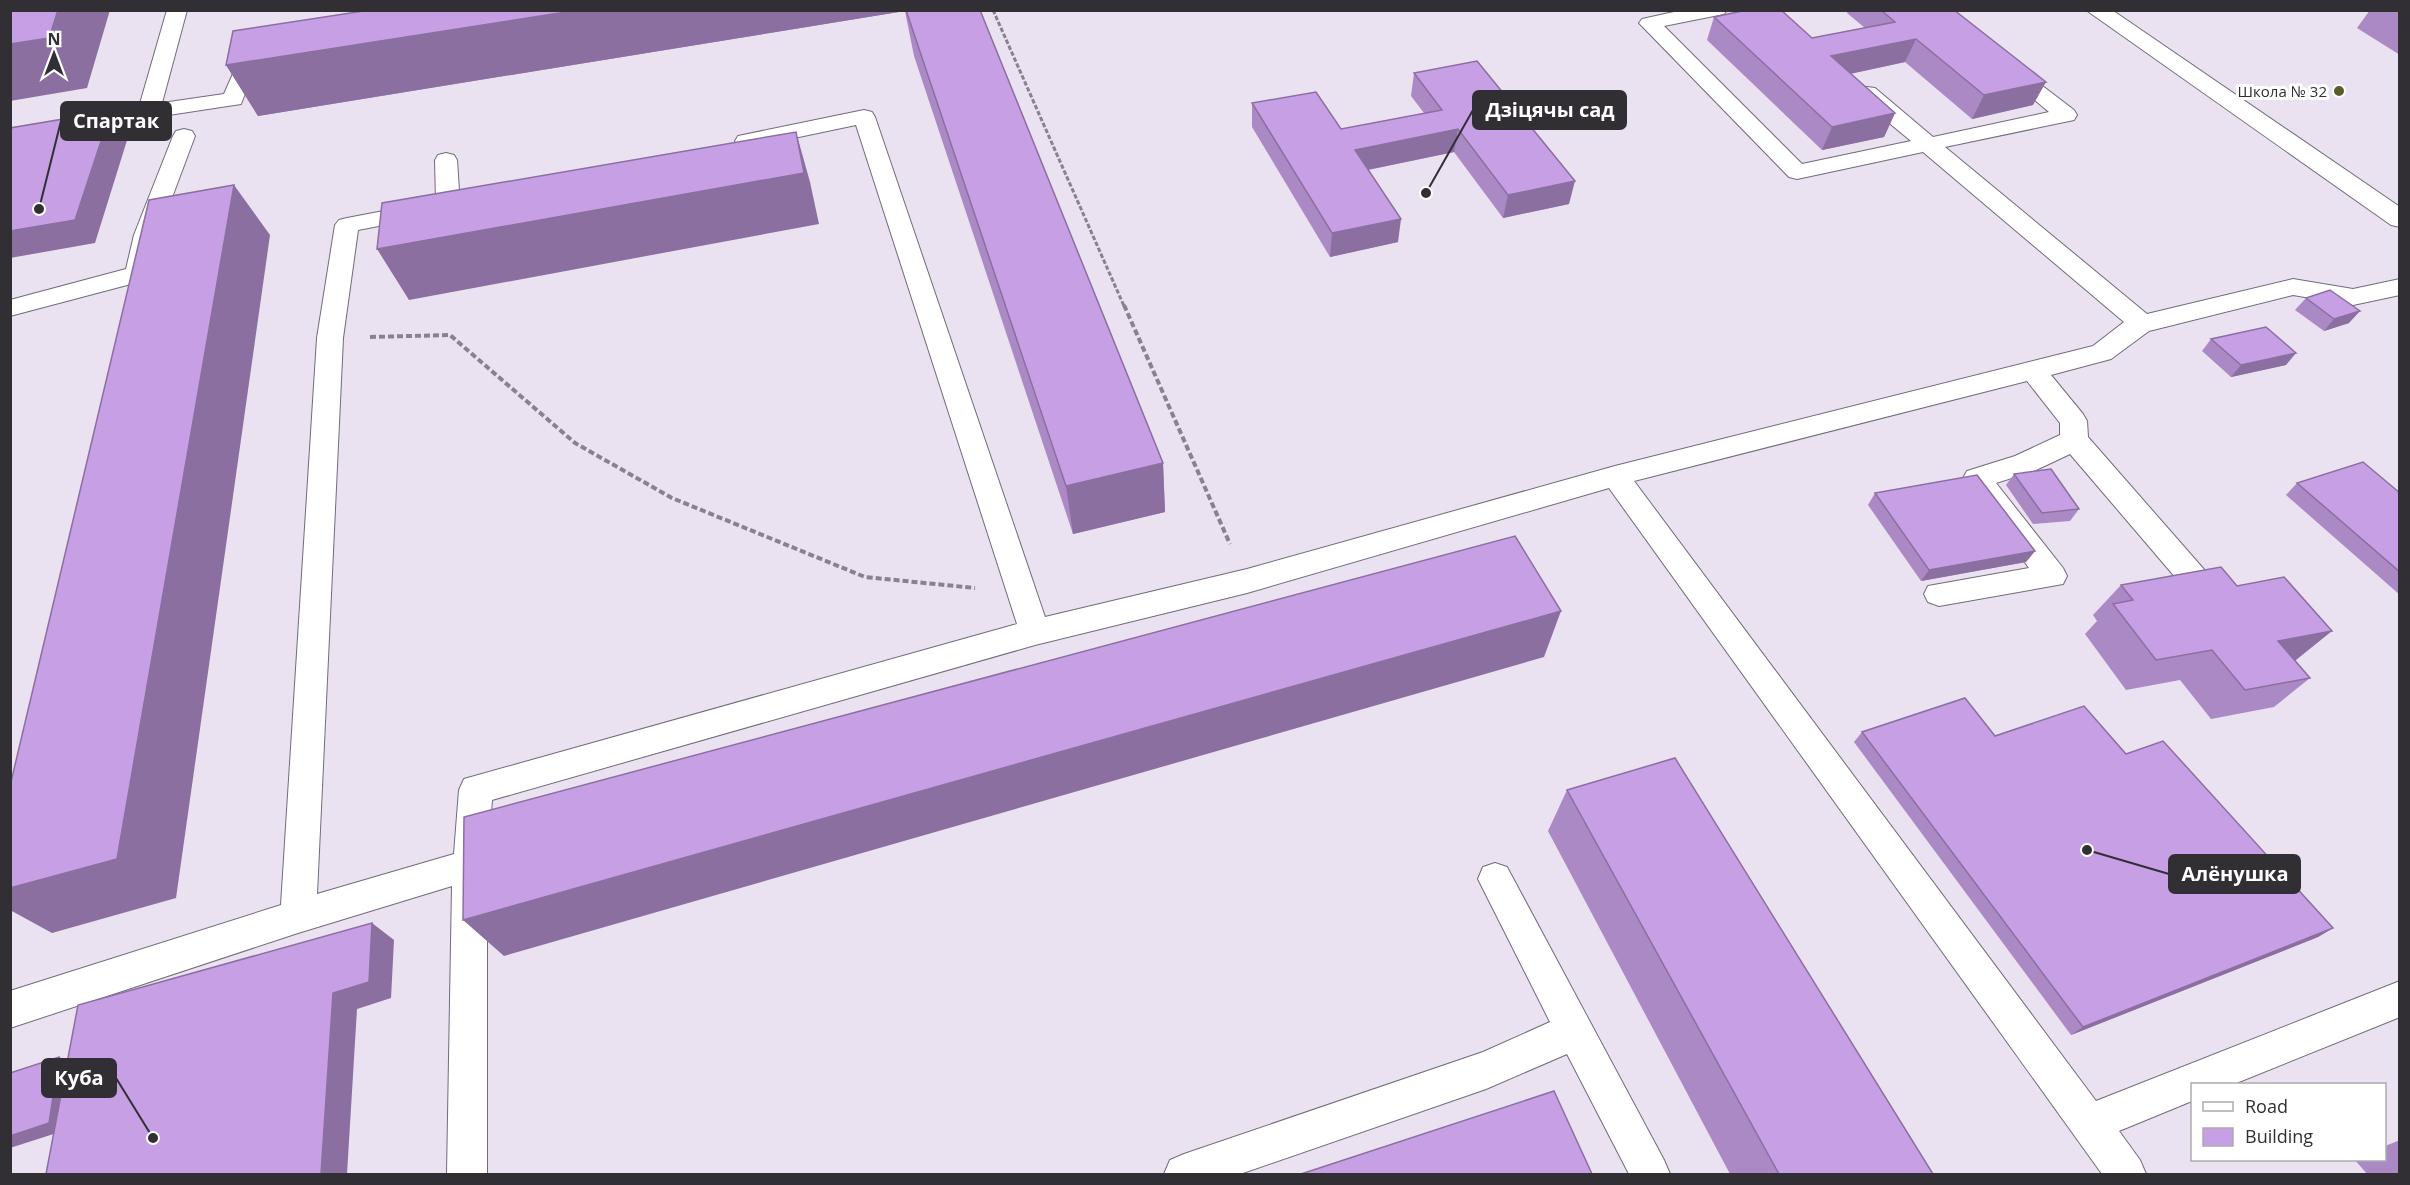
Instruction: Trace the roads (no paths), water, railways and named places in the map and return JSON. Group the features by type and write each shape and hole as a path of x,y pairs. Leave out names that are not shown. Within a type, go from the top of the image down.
{"street":[{"path":"2097,10 2400,219"}],"lane":[{"path":"149,112 177,10"},
{"path":"1717,10 1649,23 1797,172 2066,115 1991,55"},
{"path":"10,140 149,112 233,99 250,55 274,52"},
{"path":"1867,93 2142,324"},
{"path":"726,146 864,117 1035,632"},
{"path":"10,308 137,274 146,236 184,136"},
{"path":"298,916 330,338 347,225 448,206 446,160"},
{"path":"467,1174 470,865 477,790 1035,632 1247,581 1615,476 2102,353 2134,327 2142,324 2293,287 2353,297 2400,287"},
{"path":"2033,371 2073,421 2074,440 2204,590"},
{"path":"1939,594 2052,576 1977,478 2024,464 2074,440"},
{"path":"1615,476 2126,1174"},
{"path":"10,1010 298,916 470,865"},
{"path":"1495,879 1650,1174"},
{"path":"2088,1124 2400,999"},
{"path":"1184,1174 1486,1070 1574,1031"}],"place":[{"name":"Школа № 32","path":"2339,91"},
{"name":"Дзіцячы сад","path":"1426,193"},
{"name":"Спартак","path":"39,209"},
{"name":"Алёнушка","path":"2087,850"},
{"name":"Куба","path":"153,1138"}]}
